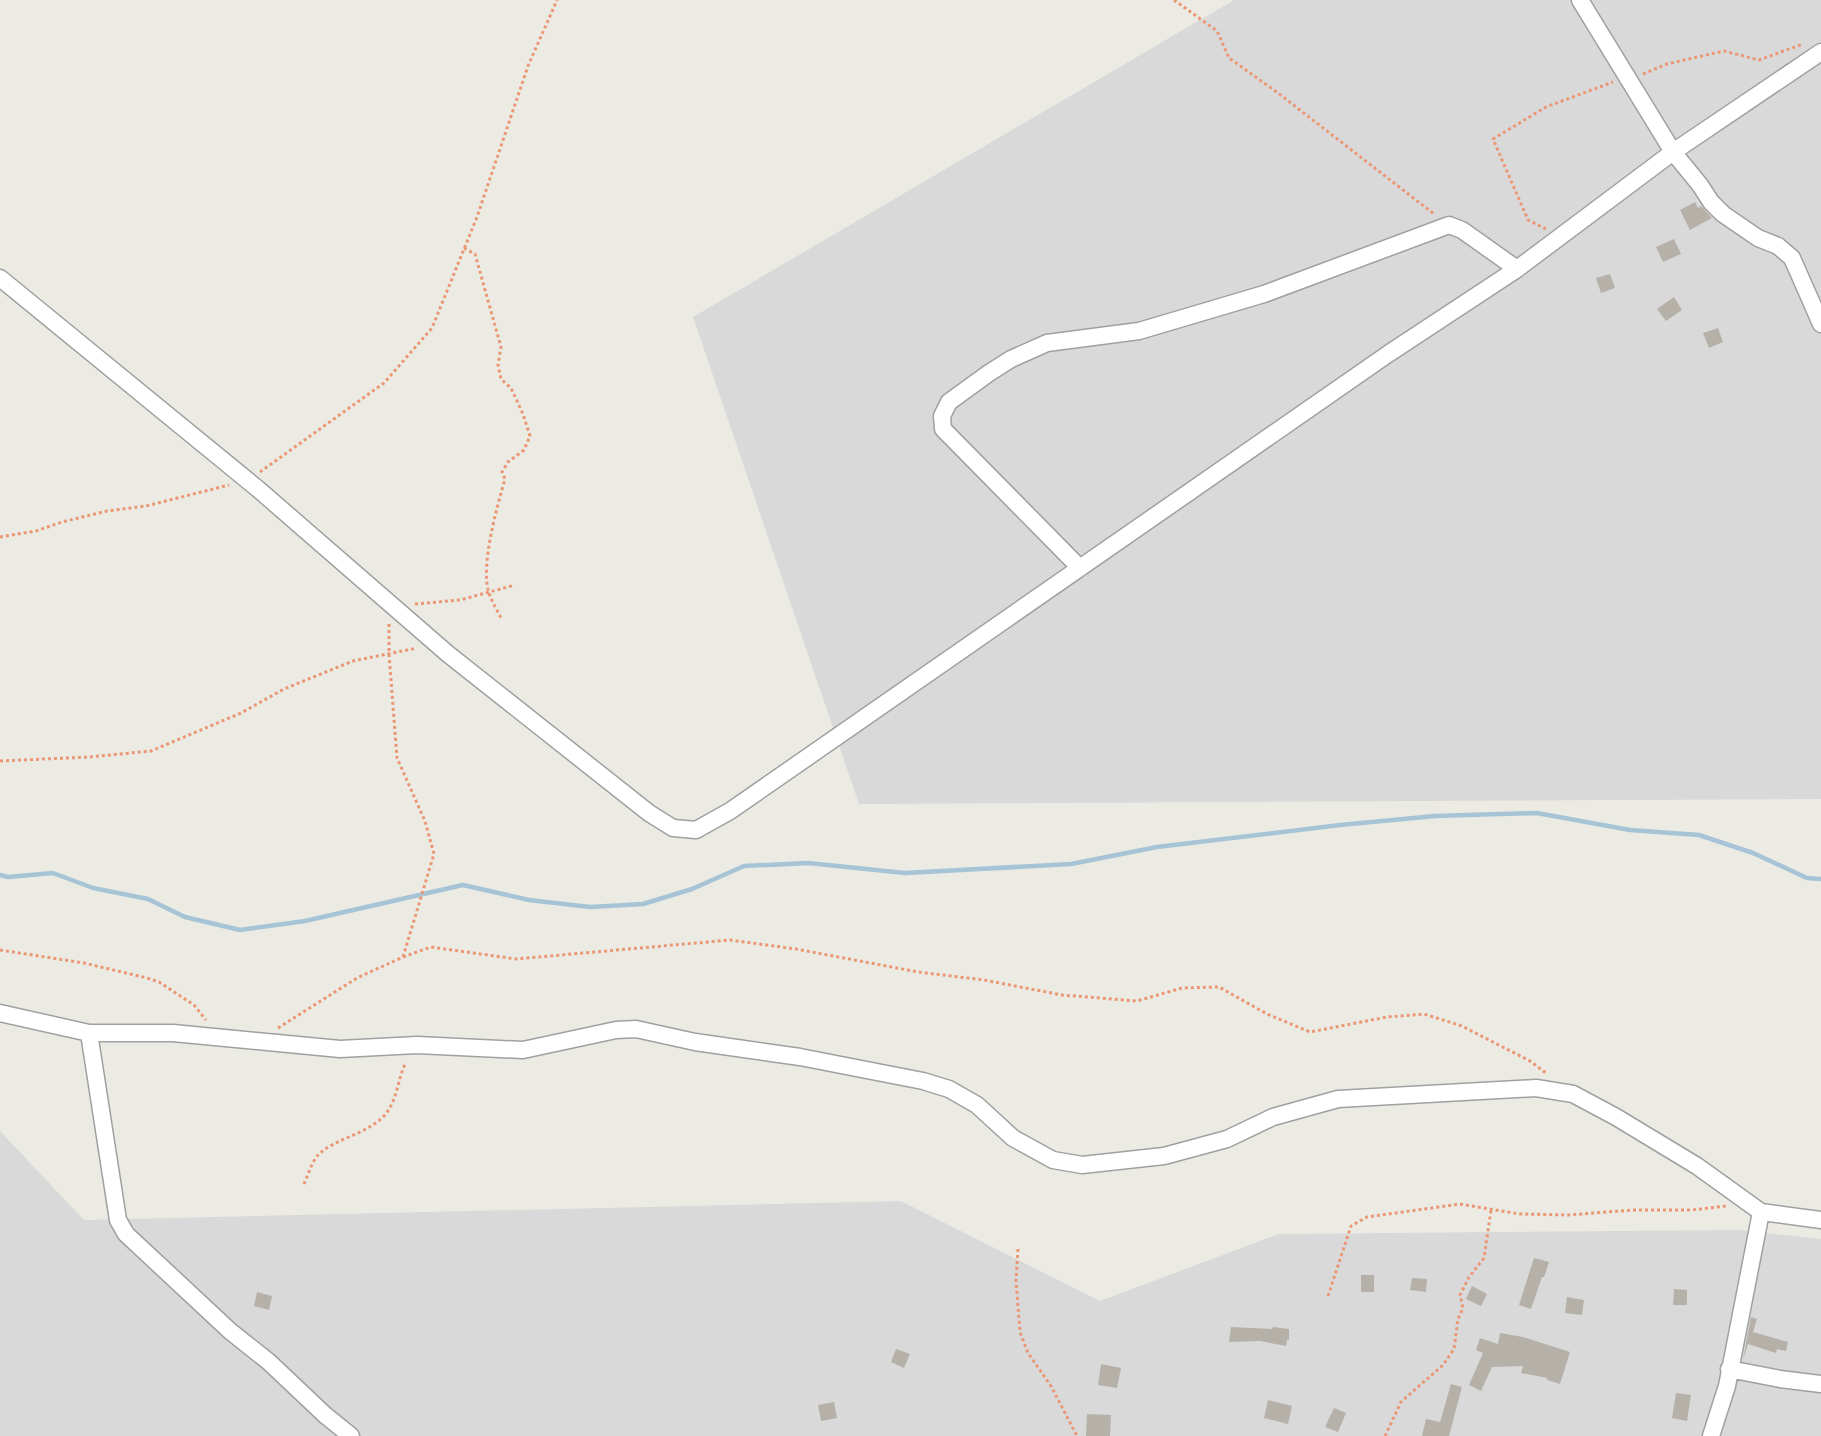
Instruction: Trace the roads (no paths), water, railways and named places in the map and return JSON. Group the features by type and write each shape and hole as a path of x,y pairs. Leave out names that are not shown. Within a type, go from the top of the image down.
{"street":[{"path":"1580,0 1673,152 1711,202 1723,214 1758,238 1778,246 1792,258 1821,324"},
{"path":"0,278 247,480 448,654 649,813 673,828 696,830 730,811 1389,354 1517,269 1673,152 1821,52"},
{"path":"1080,568 943,429 942,416 949,402 988,373 1047,343 1139,330 1264,294 1449,225 1462,230 1517,269"},
{"path":"0,1013 90,1033 173,1033 220,1036 340,1049 417,1045 523,1050 616,1030 636,1029 695,1042 800,1057 923,1081 949,1089 977,1105 1013,1138 1053,1160 1082,1165 1164,1156 1227,1139 1273,1117 1338,1099 1536,1088 1573,1094 1599,1107 1697,1166 1761,1212 1821,1220"},
{"path":"90,1033 118,1220 126,1234 230,1331 269,1362 325,1415 351,1436"},
{"path":"1711,1436 1727,1386 1761,1212"},
{"path":"1729,1369 1821,1384"}],"waterway":[{"path":"0,875 8,877 53,873 93,888 148,899 185,917 240,930 305,921 463,885 529,900 590,907 643,904 692,889 744,866 808,863 905,873 1071,864 1157,847 1340,825 1435,816 1537,813 1630,830 1699,835 1753,853 1807,878 1821,879"}]}
